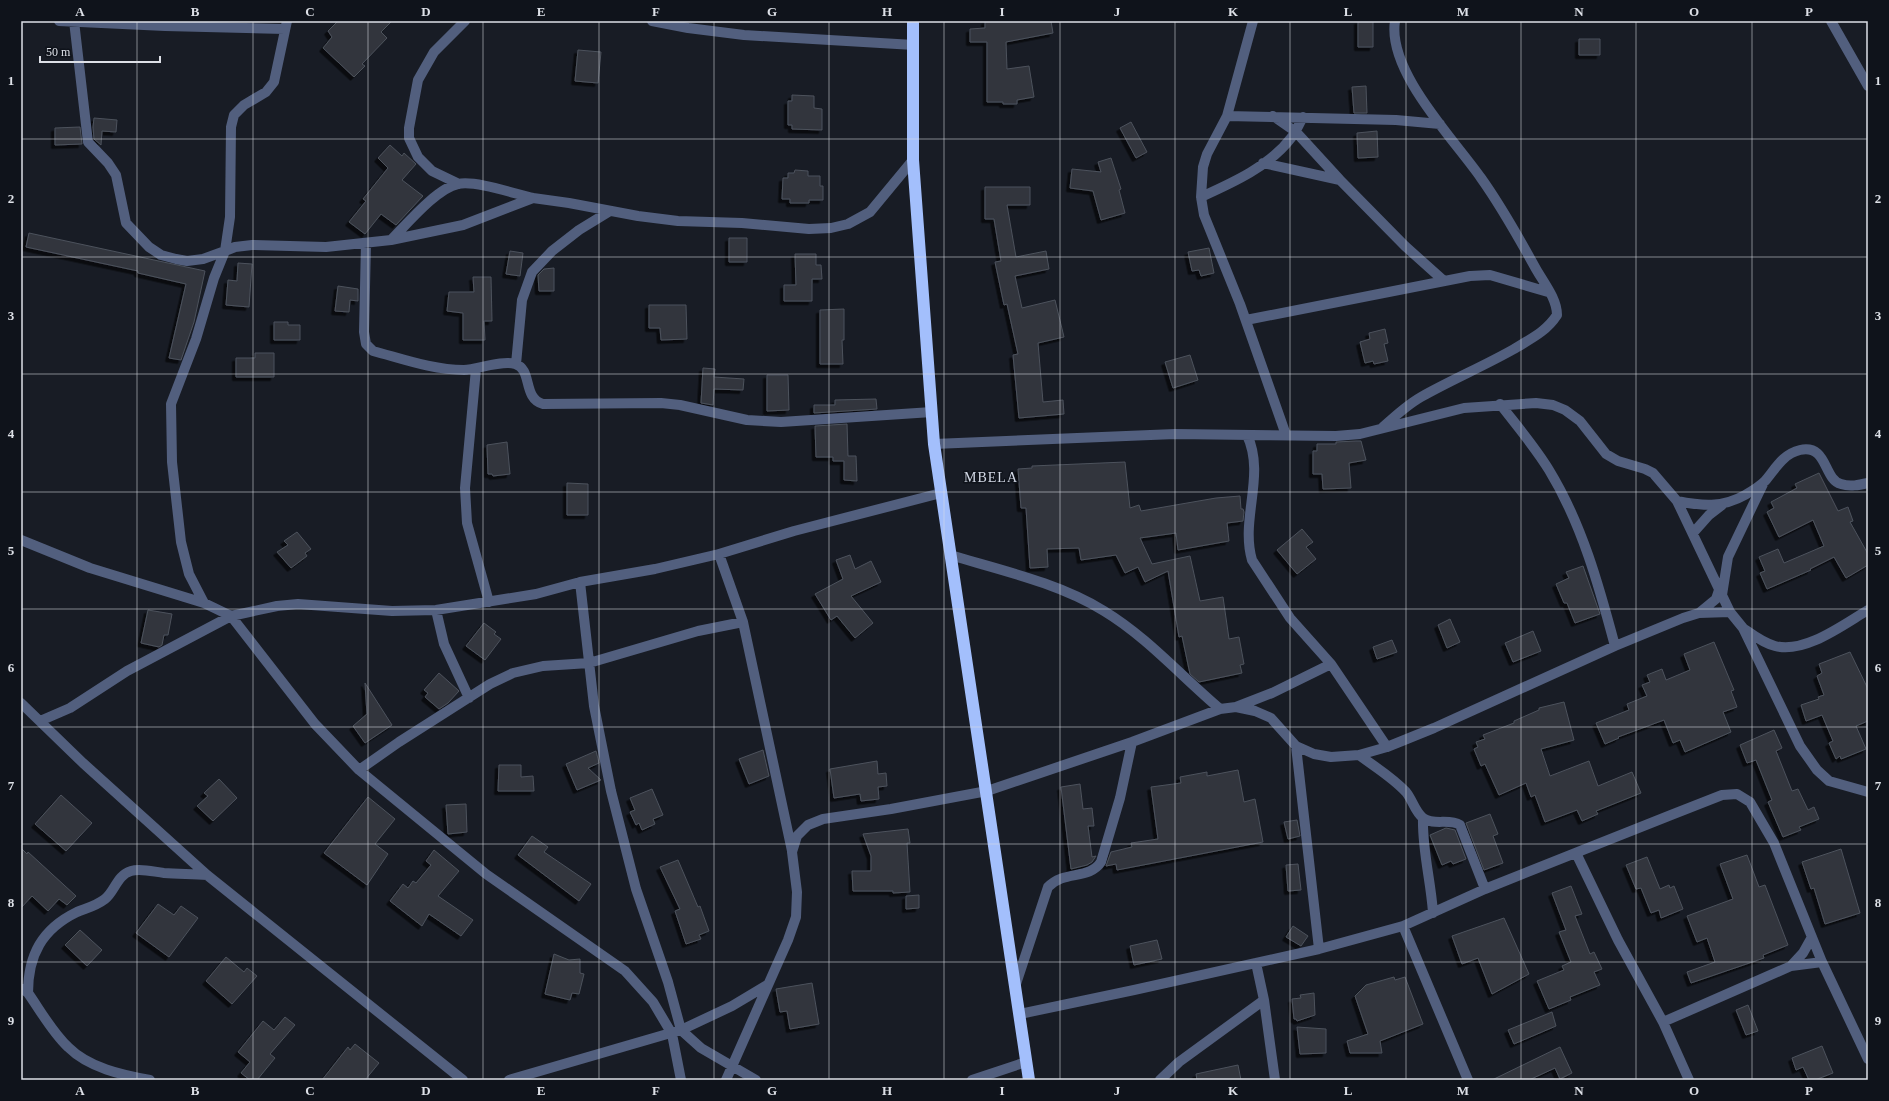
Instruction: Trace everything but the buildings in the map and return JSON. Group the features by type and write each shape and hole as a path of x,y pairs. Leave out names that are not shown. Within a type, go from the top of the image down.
{"highway":[{"path":"913,21 913,160 934,444 1016,984 1029,1080"}],"street":[{"path":"59,21 286,25 274,82 266,92 244,105 234,115 231,128 230,217 225,252 214,278 196,339 171,404 172,462 181,542 189,574 204,603"},
{"path":"459,184 432,171 418,157 409,138 409,128 418,80 434,52 465,21"},
{"path":"652,21 688,28 744,35 914,45"},
{"path":"1253,21 1227,116 1207,154 1201,179 1201,197 1204,215 1246,320 1286,435"},
{"path":"1383,428 1404,408 1421,397 1474,371 1540,334 1551,324 1557,315 1554,300 1481,178 1417,91 1402,64 1396,47 1393,31 1395,21"},
{"path":"1831,21 1868,86"},
{"path":"74,22 88,142 108,163 116,175 126,223 149,248 161,255 187,261 203,259 236,247 252,244 326,247 391,240 463,225 533,198"},
{"path":"1227,116 1396,120 1440,124"},
{"path":"1273,116 1296,132 1340,180 1406,246 1444,281"},
{"path":"1201,197 1226,185 1263,163 1284,147 1296,132 1303,117"},
{"path":"391,240 443,190 459,184 475,184 533,198 638,216 678,221 742,223 810,229 831,228 848,224 870,212 913,160"},
{"path":"1263,163 1340,180"},
{"path":"516,364 522,300 532,272 552,251 579,230 610,211"},
{"path":"366,243 364,332 366,344 374,352 436,368 463,370 504,363 516,364 524,370 533,398 537,402 543,404 661,403 680,405 747,420 781,422 932,412"},
{"path":"1246,320 1470,276 1490,275 1548,292"},
{"path":"476,368 465,488 467,523 489,602"},
{"path":"934,444 1175,434 1336,436 1360,434 1464,408 1500,404 1536,403 1553,405 1565,410 1580,422 1606,454 1618,461 1653,473 1677,501 1730,612 1743,628 1800,746 1817,770 1829,781 1868,792"},
{"path":"1500,404 1548,469 1573,516 1602,598 1615,646"},
{"path":"1247,435 1252,445 1254,459 1254,483 1249,536 1249,549 1252,560 1290,618 1331,664 1387,747"},
{"path":"1699,613 1721,593 1728,557 1764,482 1783,458 1791,453 1809,449 1820,456 1833,478 1839,484 1857,485 1868,483"},
{"path":"1693,533 1709,515 1722,505 1738,499 1764,482"},
{"path":"40,721 70,708 127,671 231,616 277,606 298,604 392,611 436,610 536,594 580,582 655,569 719,554 794,531 941,493"},
{"path":"1677,501 1698,505 1722,505"},
{"path":"21,540 90,568 204,603 231,616 315,724 359,770 486,874 625,970 677,1032 701,1048 756,1080"},
{"path":"719,554 743,622 792,852 797,892 796,917 788,940 726,1080"},
{"path":"950,555 1043,584 1103,610 1142,639 1220,708"},
{"path":"580,582 588,663 602,752 622,842 636,889 668,982 677,1032 681,1080"},
{"path":"436,610 444,644 469,698"},
{"path":"1743,628 1760,640 1776,646 1795,646 1823,637 1868,610"},
{"path":"792,852 797,836 808,825 823,819 890,809 987,791 1132,742 1220,708 1236,707 1255,711 1271,718 1296,746 1314,754 1331,758 1359,755 1387,747 1434,728 1615,646 1683,618 1699,613 1730,612"},
{"path":"359,770 399,742 490,684 513,673 542,666 588,663 698,631 743,622"},
{"path":"1236,707 1272,693 1331,664"},
{"path":"21,703 83,762 207,875 463,1080"},
{"path":"1016,984 1048,887 1054,881 1064,876 1090,872 1097,868 1101,862 1120,798 1132,742"},
{"path":"1296,746 1319,949"},
{"path":"1359,755 1394,780 1407,793 1423,818 1423,836 1433,913"},
{"path":"1020,1014 1319,949 1403,926 1485,889 1722,795 1737,794 1750,802 1774,843 1822,962 1868,1058"},
{"path":"1423,818 1437,822 1454,823 1460,825 1485,889"},
{"path":"1576,854 1618,940 1663,1022 1689,1080"},
{"path":"150,1080 126,1076 90,1063 68,1047 24,990 31,960 36,948 47,934 68,918 78,912 94,907 106,898 122,875 135,870 207,875"},
{"path":"1403,926 1468,1080"},
{"path":"1791,966 1803,953 1812,937"},
{"path":"1663,1022 1791,966 1822,962"},
{"path":"1256,963 1264,1000 1275,1080"},
{"path":"509,1080 677,1032 732,1006 767,985"},
{"path":"1160,1080 1179,1062 1264,1000"},
{"path":"972,1080 1026,1062"}],"district":[{"name":"MBELA","path":"991,477"}]}
